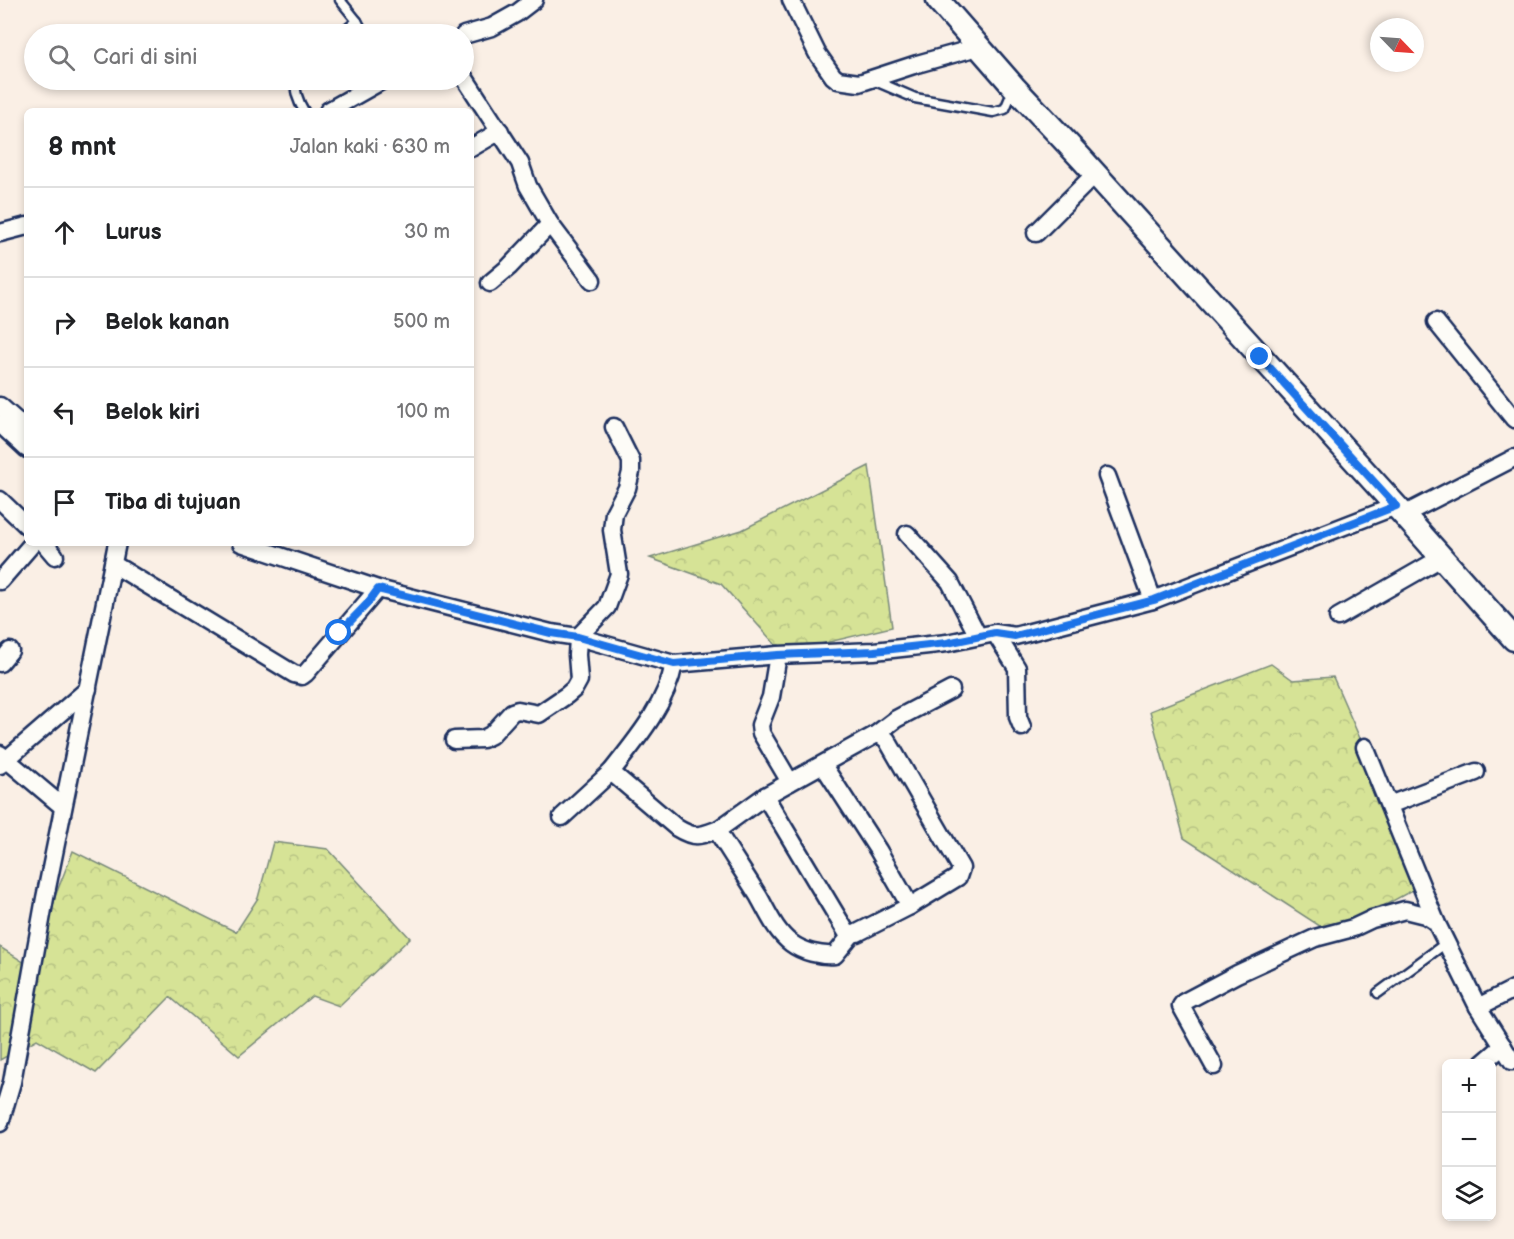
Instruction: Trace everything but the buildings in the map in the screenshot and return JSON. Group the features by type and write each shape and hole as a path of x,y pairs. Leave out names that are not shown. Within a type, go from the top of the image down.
{"main road":[{"path":"944,7 1514,639"}],"street":[{"path":"474,32 492,27 534,0"},
{"path":"791,0 817,53 838,80 859,83 873,80 976,44"},
{"path":"333,108 365,90"},
{"path":"473,90 520,163 528,186 550,224 592,280"},
{"path":"474,146 500,131"},
{"path":"1036,233 1095,174"},
{"path":"490,283 509,267 550,224"},
{"path":"0,233 24,227"},
{"path":"1436,322 1514,419"},
{"path":"1,414 24,428"},
{"path":"1,414 24,445"},
{"path":"454,740 483,739 491,735 512,712 518,710 539,714 567,695 579,680 576,655 578,637 606,607 619,574 612,530 614,513 627,488 631,461 614,427"},
{"path":"262,546 284,549 378,589 551,633 578,637 674,664 778,655 874,651 947,643 986,635 1015,636 1154,600 1399,511 1514,458"},
{"path":"1107,476 1154,600"},
{"path":"0,500 24,523"},
{"path":"907,534 950,582 986,635 1012,657 1017,668 1018,717 1022,727"},
{"path":"0,581 30,546"},
{"path":"47,546 55,556"},
{"path":"0,1123 12,1082 63,807 116,546"},
{"path":"1338,617 1441,558"},
{"path":"113,564 294,674 302,676 378,589"},
{"path":"778,655 771,697 760,725 761,733 790,782"},
{"path":"562,817 611,772 647,725 667,688 674,664"},
{"path":"63,807 2,760 88,689"},
{"path":"611,772 677,828 688,835 698,836 719,829 765,796 823,765 874,735 896,719 951,690"},
{"path":"719,829 719,834 783,936 793,945 807,951 824,956 835,955 852,934 910,906 958,877 961,868 887,740 881,735 874,735"},
{"path":"1365,747 1436,922 1478,1007 1512,1061"},
{"path":"823,765 878,850 910,906"},
{"path":"1389,805 1476,772"},
{"path":"765,796 847,933 852,934"},
{"path":"1214,1066 1181,1006 1184,1002 1237,974 1315,938 1353,928 1372,919 1405,910 1425,915 1436,922"},
{"path":"1478,1007 1514,989"},
{"path":"1488,1059 1503,1046"}],"lane":[{"path":"340,0 359,24"},
{"path":"354,24 357,21"},
{"path":"873,80 915,98 993,112 1005,109 1014,87"},
{"path":"296,90 303,108"},
{"path":"1378,993 1446,943"}],"green space":[{"path":"869,466 892,627 783,653 721,584 650,558 742,530"},
{"path":"1271,664 1293,680 1333,677 1424,884 1332,934 1184,838 1150,711"},
{"path":"273,842 328,849 410,938 339,1006 312,996 239,1056 170,997 96,1073 37,1039 0,1060 0,947 28,965 73,851 236,932 258,898"}],"route":[{"path":"339,633 378,589 551,633 578,637 674,664 778,655 874,651 947,643 995,633 1015,636 1154,600 1396,506 1260,357"}]}
